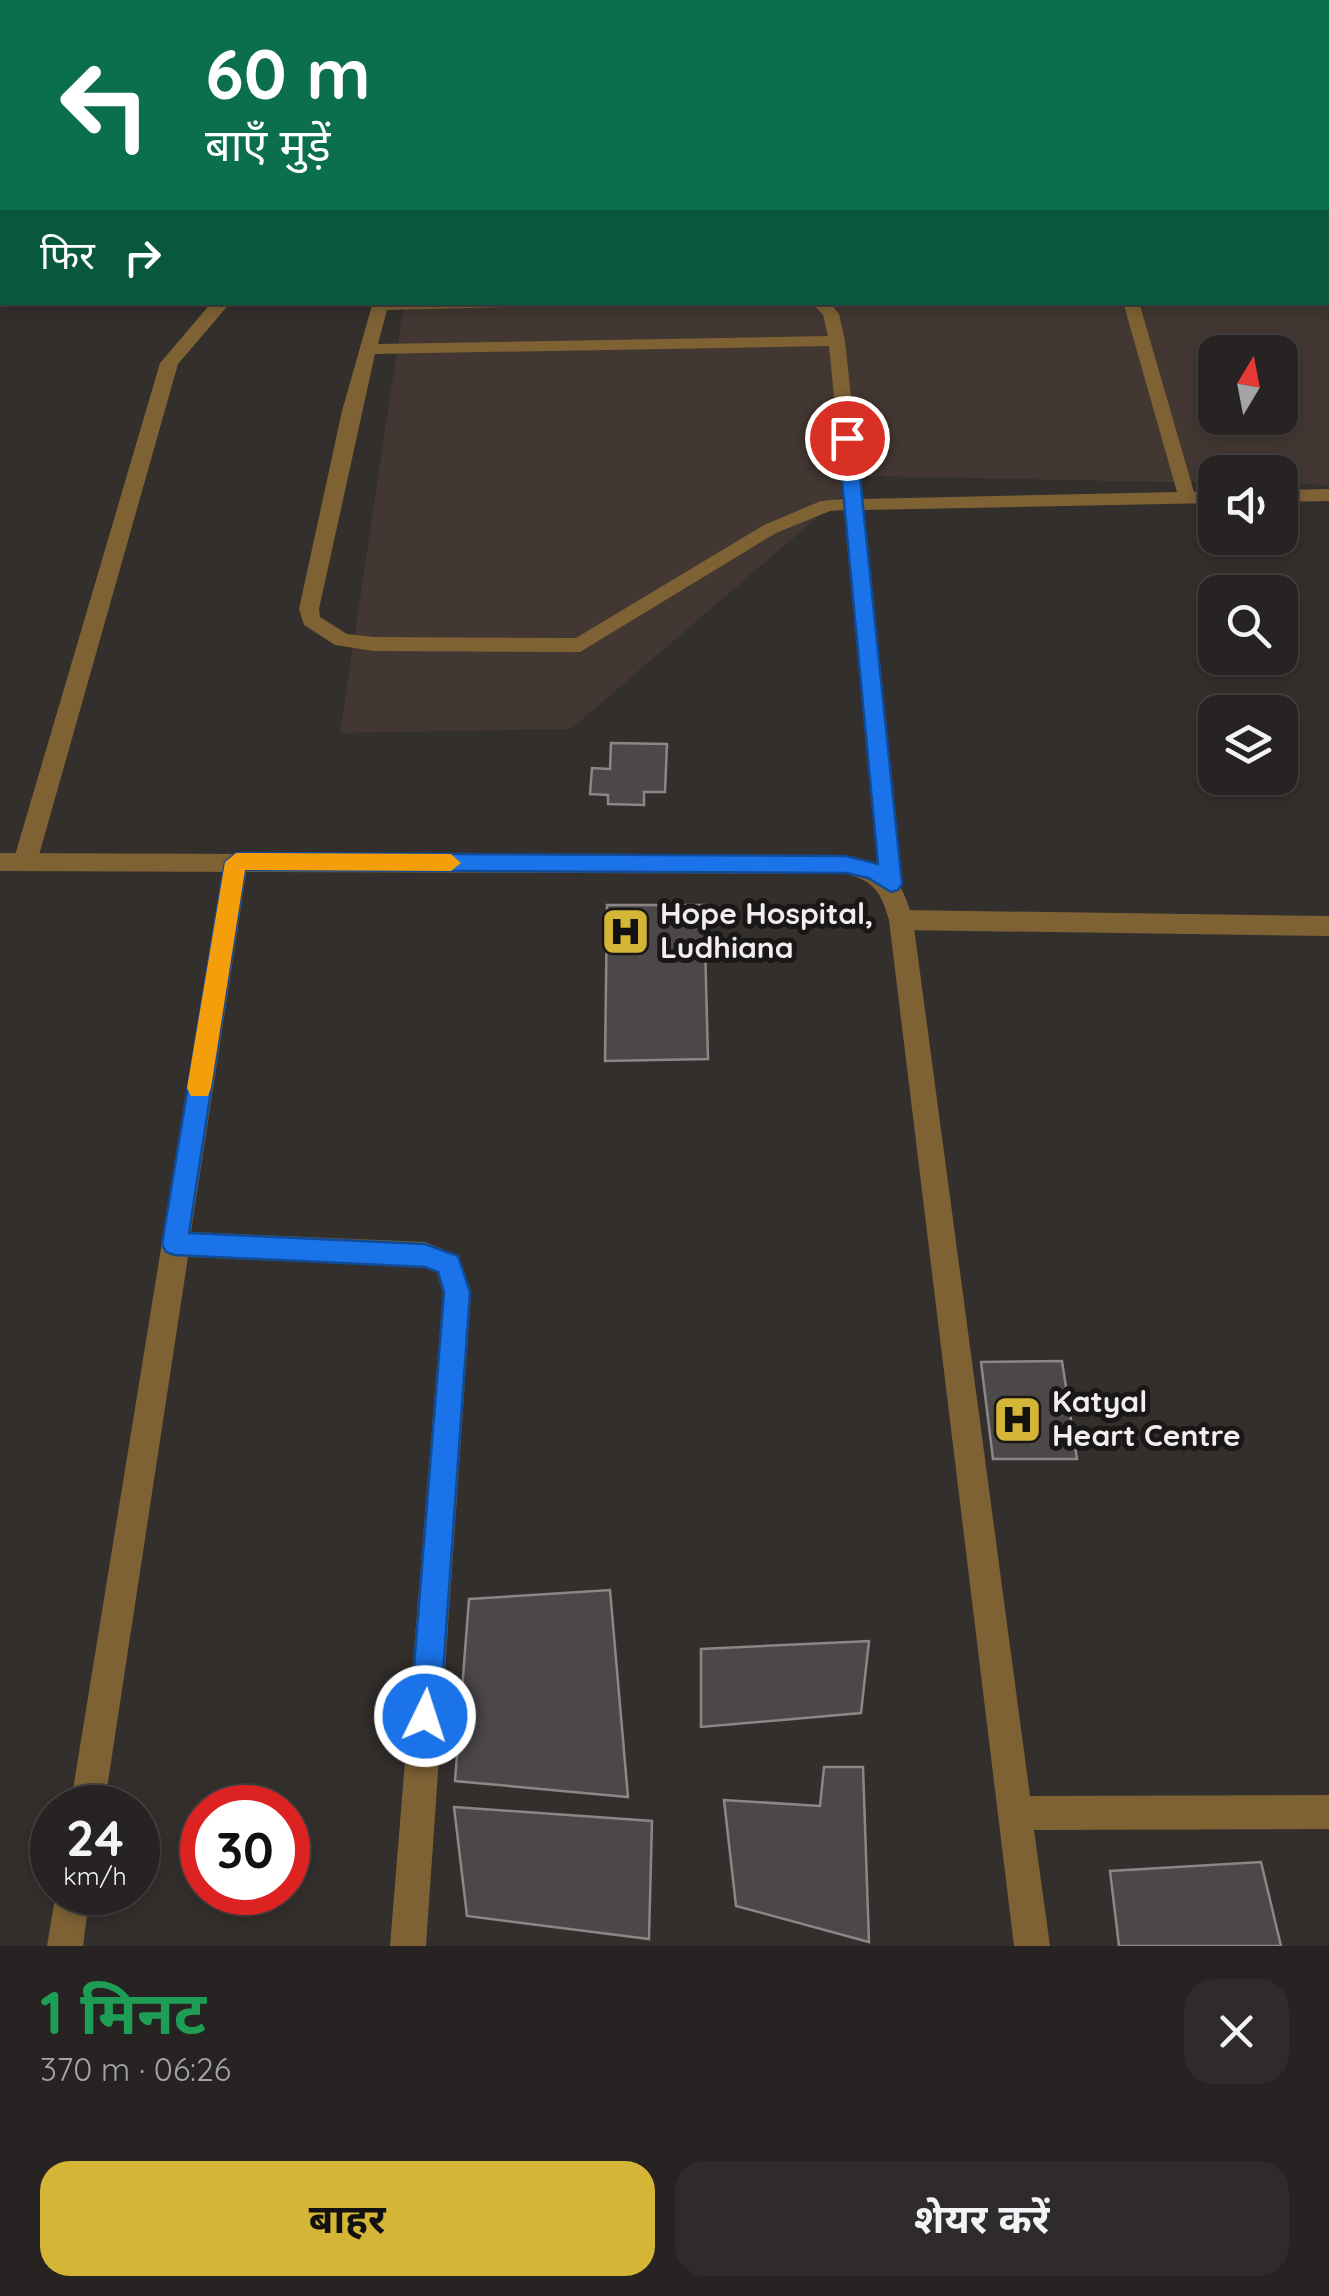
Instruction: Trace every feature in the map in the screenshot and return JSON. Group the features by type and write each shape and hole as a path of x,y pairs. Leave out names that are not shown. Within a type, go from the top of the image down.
{"street":[{"path":"26,862 169,363 219,305"},
{"path":"0,862 846,865 874,871 891,884 902,920 1032,1946"},
{"path":"90,1785 236,862"},
{"path":"902,920 1329,926"},
{"path":"175,1244 425,1255 449,1264 457,1292 408,1946"},
{"path":"1017,1813 1329,1812"},
{"path":"65,1946 70,1915"}],"lane":[{"path":"381,305 351,411 309,609 311,620 342,640 373,644 580,646 770,529 828,506 1198,498"},
{"path":"822,305 831,314 837,342 891,884"},
{"path":"1132,305 1187,498"},
{"path":"369,349 837,342"},
{"path":"1298,496 1329,495"}],"shaded area":[{"path":"404,305 1329,305 1329,485 1298,484 1298,455 1198,455 1198,483 865,476 571,729 340,733"}],"building":[{"path":"611,743 667,744 665,792 644,792 644,805 608,804 608,795 590,794 592,768 610,769"},
{"path":"607,905 704,905 708,1059 605,1061"},
{"path":"1062,1361 1077,1459 993,1459 981,1362"},
{"path":"610,1590 628,1797 455,1781 469,1599"},
{"path":"869,1641 861,1713 701,1727 701,1649"},
{"path":"824,1767 863,1767 869,1942 736,1906 724,1800 820,1806"},
{"path":"454,1807 652,1821 649,1939 467,1916"},
{"path":"1261,1862 1281,1946 1119,1946 1110,1871"}],"slow traffic":[{"path":"199,1088 236,862 451,863"}],"place":[{"name":"Hope Hospital, Ludhiana","path":"625,931"},
{"name":"Katyal Heart Centre","path":"1017,1419"}],"route":[{"path":"425,1716 457,1292 449,1264 425,1255 175,1244 236,862 846,865 874,871 891,884 847,438"}]}
